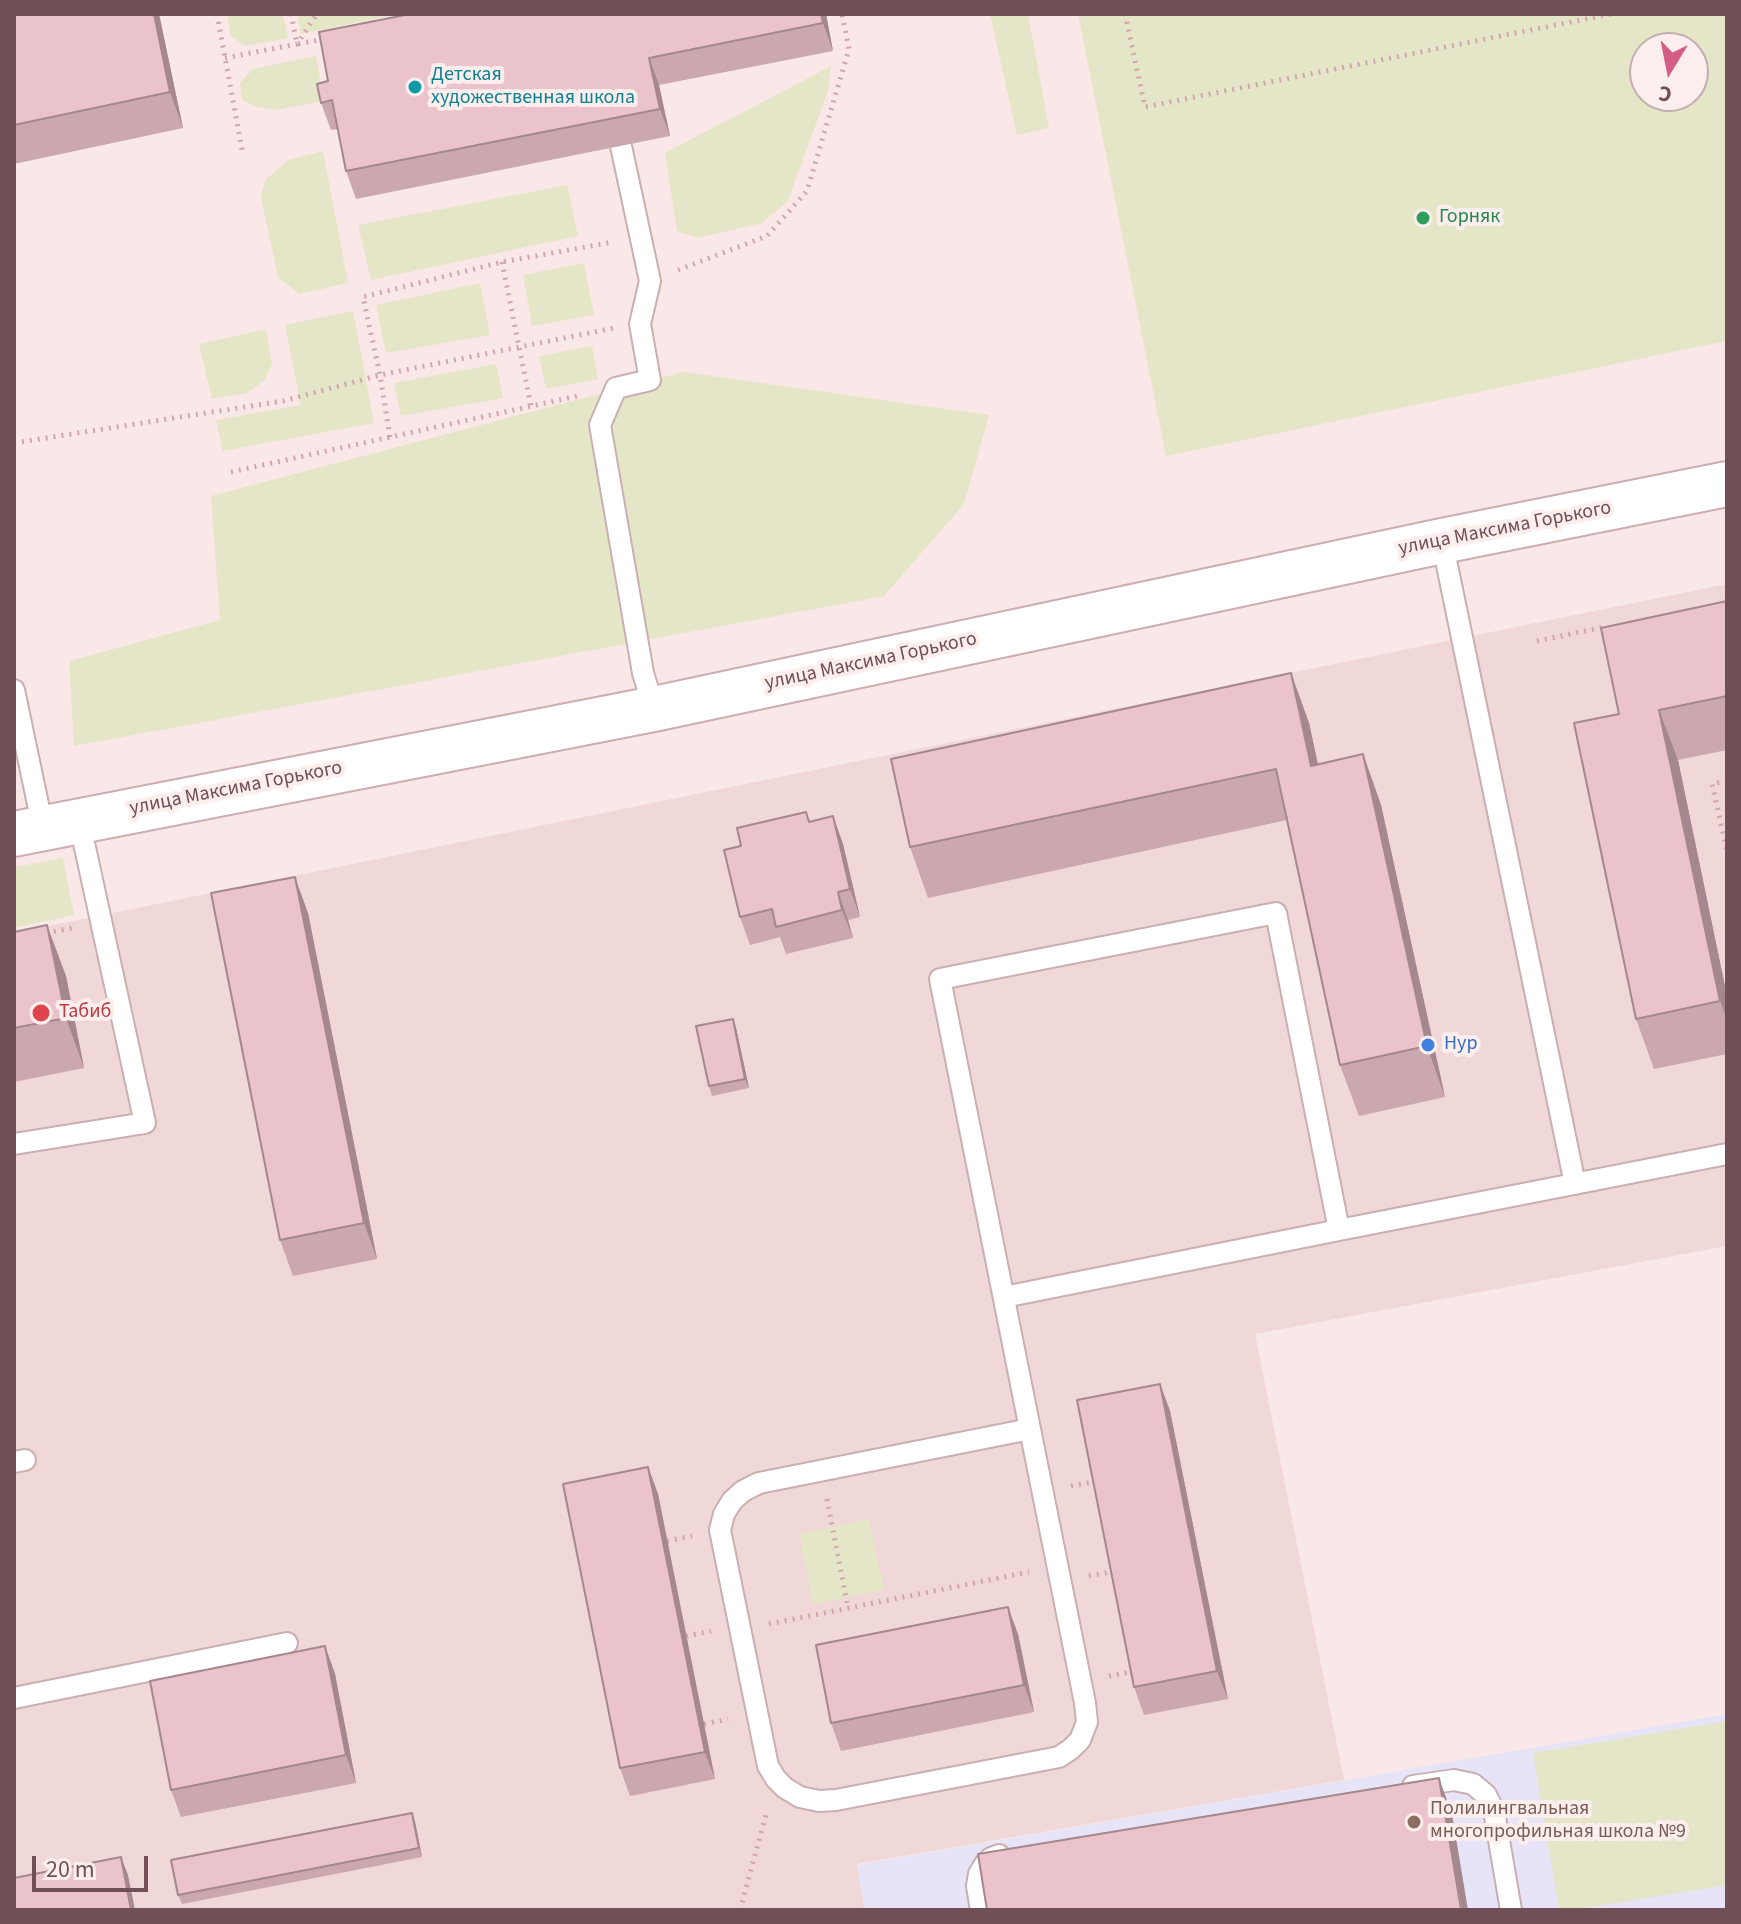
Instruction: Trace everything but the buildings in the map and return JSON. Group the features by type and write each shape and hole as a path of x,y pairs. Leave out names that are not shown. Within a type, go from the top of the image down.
{"main road":[{"name":"улица Максима Горького","path":"45,827 654,709 1442,541 1727,484"}],"lane":[{"path":"621,146 650,281 640,324 650,380 616,388 600,425 643,673 654,709"},
{"path":"1442,541 1575,1184"},
{"path":"14,690 45,827 101,922 145,1123 14,1144"},
{"path":"1030,1429 759,1483 732,1501 724,1514 720,1530 768,1766 785,1788 800,1797 819,1801 836,1800 1059,1757 1080,1740 1087,1722 1085,1703 940,979 1276,913 1339,1230"},
{"path":"1004,1297 1727,1154"},
{"path":"14,1698 287,1643"},
{"path":"1391,1790 1454,1780 1473,1784 1486,1795 1494,1811 1511,1910"},
{"path":"981,1910 977,1886 985,1864 991,1858 1016,1852"}],"path":[{"path":"217,14 243,155"},
{"path":"291,14 297,44"},
{"path":"297,44 317,14"},
{"path":"650,281 767,236 807,191 849,49 842,14"},
{"path":"1125,14 1145,107 1611,14"},
{"path":"225,58 326,38"},
{"path":"390,437 363,297 502,262 640,238"},
{"path":"502,262 531,406"},
{"path":"14,443 283,401 380,375 640,324"},
{"path":"231,472 616,388"},
{"path":"1537,641 1610,626"},
{"path":"1727,781 1712,784 1727,851"},
{"path":"43,934 101,922"},
{"path":"821,1470 848,1608"},
{"path":"740,1630 1057,1567"},
{"path":"740,1910 776,1779"}],"shaded area":[{"path":"1727,584 1727,1246 1255,1334 1344,1780 857,1864 865,1910 14,1910 14,933"},
{"name":"Полилингвальная многопрофильная школа №9","path":"1727,1714 1727,1910 865,1910 857,1865"}],"green space":[{"path":"227,14 283,14 288,38 245,46 231,36"},
{"path":"297,14 398,14 301,34"},
{"path":"990,14 1028,14 1049,128 1017,135"},
{"name":"Горняк","path":"1078,14 1727,14 1727,341 1166,456"},
{"path":"316,56 324,101 276,110 257,107 242,100 240,83 253,69"},
{"path":"831,66 828,91 788,201 762,223 697,238 677,231 665,153"},
{"path":"323,151 348,283 299,294 278,277 261,197 265,180 288,160"},
{"path":"567,185 578,236 371,280 358,225"},
{"path":"584,263 594,315 532,326 523,275"},
{"path":"480,283 490,335 386,353 376,305"},
{"path":"353,311 374,423 223,451 216,420 301,405 285,325"},
{"path":"266,329 272,363 265,380 247,393 212,399 199,344"},
{"path":"592,346 598,379 546,389 539,356"},
{"path":"496,364 503,398 401,416 394,383"},
{"path":"683,372 989,415 964,504 884,596 74,746 69,661 220,620 211,496"},
{"path":"63,858 74,915 14,928 14,867"},
{"path":"869,1519 884,1590 813,1604 799,1534"},
{"path":"1727,1721 1727,1885 1559,1910 1533,1753"}],"place":[{"name":"Детская художественная школа","path":"415,87"},
{"name":"Горняк","path":"1423,218"},
{"name":"Табиб","path":"41,1013"},
{"name":"Нур","path":"1428,1045"},
{"name":"Полилингвальная многопрофильная школа №9","path":"1414,1822"}]}
